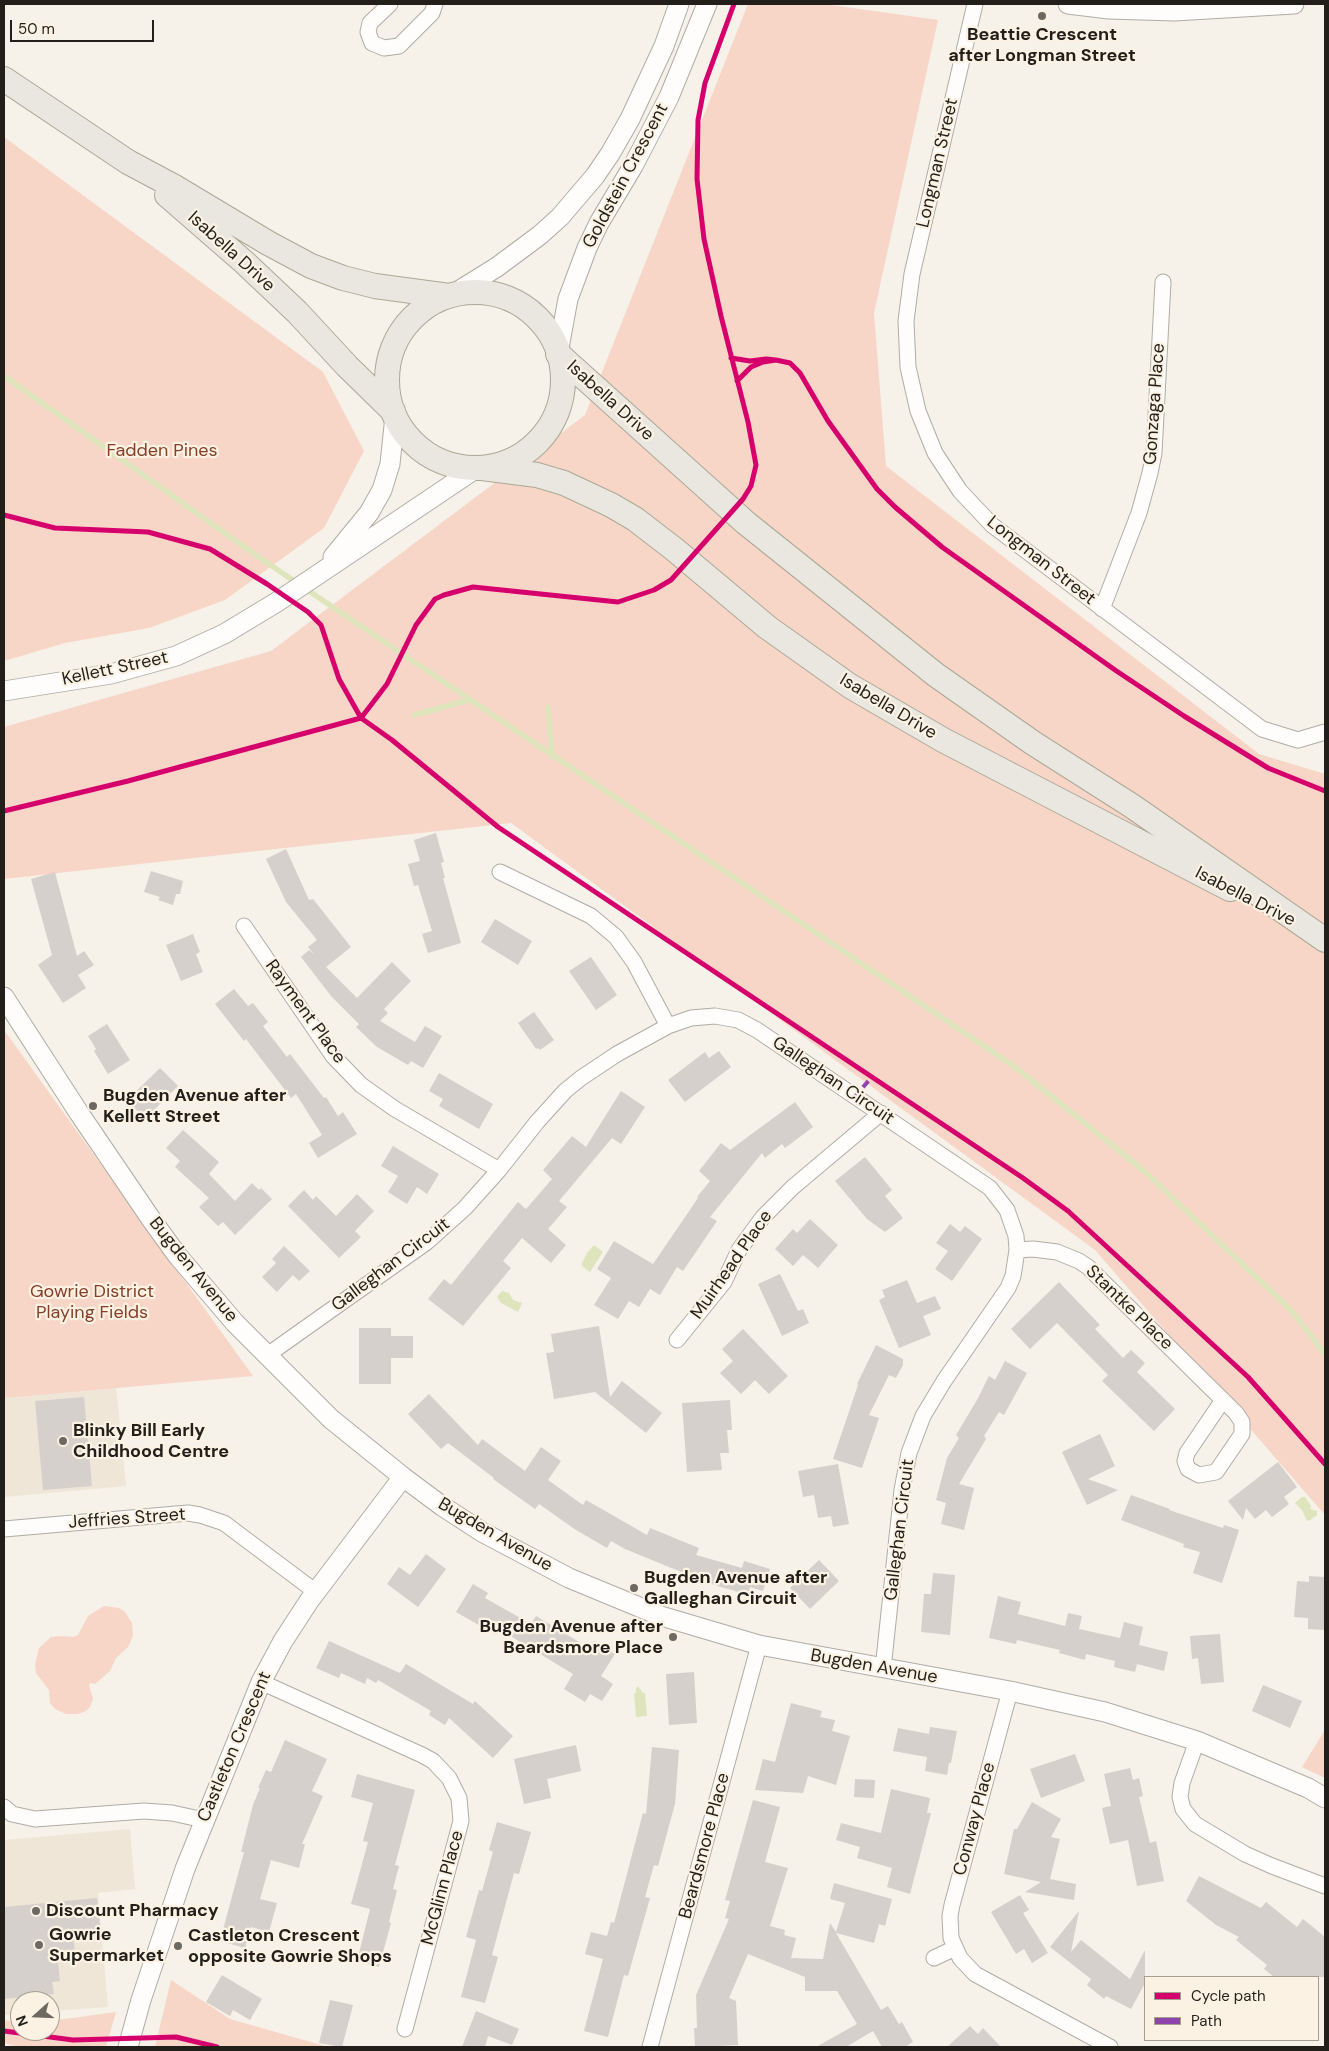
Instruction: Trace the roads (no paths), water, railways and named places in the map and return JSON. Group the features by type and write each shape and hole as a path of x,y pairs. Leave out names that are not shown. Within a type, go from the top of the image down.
{"main road":[{"name":"Isabella Drive","path":"4,79 128,162 174,186 310,266 343,278 375,286 451,296"},
{"name":"Isabella Drive","path":"128,162 244,262 297,312 394,414"},
{"path":"468,292 485,293 502,296 517,303 531,312 542,324 552,338 558,353 563,384 555,415 548,429 526,452 512,460 480,468 450,464 421,450 409,439 394,414 388,396 387,379 388,363 393,347 400,333 422,309 451,296 468,292"},
{"name":"Isabella Drive","path":"558,353 746,524 936,675 1033,743 1132,806 1318,935"},
{"name":"Isabella Drive","path":"480,468 537,475 564,483 604,501 635,519 768,627 850,686 943,740 1016,779 1318,935"}],"street":[{"path":"390,4 370,23 368,32 372,43 384,48 399,46 432,13 435,4"},
{"name":"Goldstein Crescent","path":"451,296 497,267 540,235 560,217 594,176 610,154 630,119 664,46 679,4"},
{"name":"Goldstein Crescent","path":"558,353 568,299 587,248 669,97 707,4"},
{"name":"Longman Street","path":"975,4 912,274 906,321 908,367 921,419 935,453 960,491 992,525 1262,729 1298,740 1325,732"},
{"path":"1068,4 1109,9 1174,11 1219,6 1294,4"},
{"name":"Gonzaga Place","path":"1102,609 1139,513 1154,453 1163,282"},
{"name":"Kellett Street","path":"323,569 370,513 382,490 390,464 394,414"},
{"name":"Kellett Street","path":"4,691 111,674 176,656 224,634 277,602 323,569 480,468"},
{"path":"500,872 591,916 616,937 634,962 668,1026"},
{"name":"Rayment Place","path":"244,926 333,1056 361,1085 395,1110 499,1170"},
{"name":"Bugden Avenue","path":"4,997 79,1113 151,1219 178,1255 235,1323 331,1419 403,1477 442,1506 482,1532 569,1578 661,1616 760,1646 1010,1691 1105,1712 1197,1741 1308,1788 1325,1798"},
{"name":"Galleghan Circuit","path":"266,1356 427,1242 466,1208 537,1122 570,1087 617,1054 668,1026 691,1018 707,1016 738,1020 757,1030 990,1188 1007,1210 1016,1236 1017,1250 1013,1276 1008,1288 944,1381 923,1416 909,1453 902,1490 883,1669"},
{"name":"Muirhead Place","path":"678,1340 724,1282 739,1250 763,1217 793,1187 881,1113"},
{"name":"Stantke Place","path":"1017,1250 1033,1249 1057,1252 1088,1267 1223,1400 1236,1413 1242,1422 1242,1434 1216,1472 1199,1475 1188,1469 1185,1461 1187,1453 1223,1400"},
{"name":"Castleton Crescent","path":"130,2038 185,1869 262,1682 283,1640 316,1592 403,1477"},
{"name":"Jeffries Street","path":"4,1529 188,1513 200,1514 224,1523 316,1592"},
{"name":"Beardsmore Place","path":"650,2047 760,1646"},
{"name":"McGlinn Place","path":"262,1682 433,1761 449,1778 459,1798 461,1821 405,2029"},
{"name":"Conway Place","path":"1010,1691 952,1905 950,1916 951,1938 960,1958 975,1974 1110,2047"},
{"path":"1197,1741 1182,1784 1180,1797 1183,1809 1195,1824 1254,1858 1325,1886"},
{"path":"8,1811 35,1819 144,1811 172,1813 204,1820"},
{"path":"934,1958 955,1948"}],"waterway":[{"path":"4,376 260,558 1015,1067 1143,1170 1291,1310 1325,1354"},
{"path":"414,715 469,700"},
{"path":"548,707 552,757"}],"place":[{"name":"Beattie Crescent after Longman Street","path":"1042,16"},
{"name":"Bugden Avenue after Kellett Street","path":"93,1106"},
{"name":"Blinky Bill Early Childhood Centre","path":"63,1441"},
{"name":"Bugden Avenue after Galleghan Circuit","path":"634,1588"},
{"name":"Bugden Avenue after Beardsmore Place","path":"673,1637"},
{"name":"Discount Pharmacy","path":"36,1911"},
{"name":"Gowrie Supermarket","path":"39,1945"},
{"name":"Castleton Crescent opposite Gowrie Shops","path":"178,1946"}],"park label":[{"name":"Fadden Pines","path":"162,451"},
{"name":"Gowrie District Playing Fields","path":"92,1302"}]}
